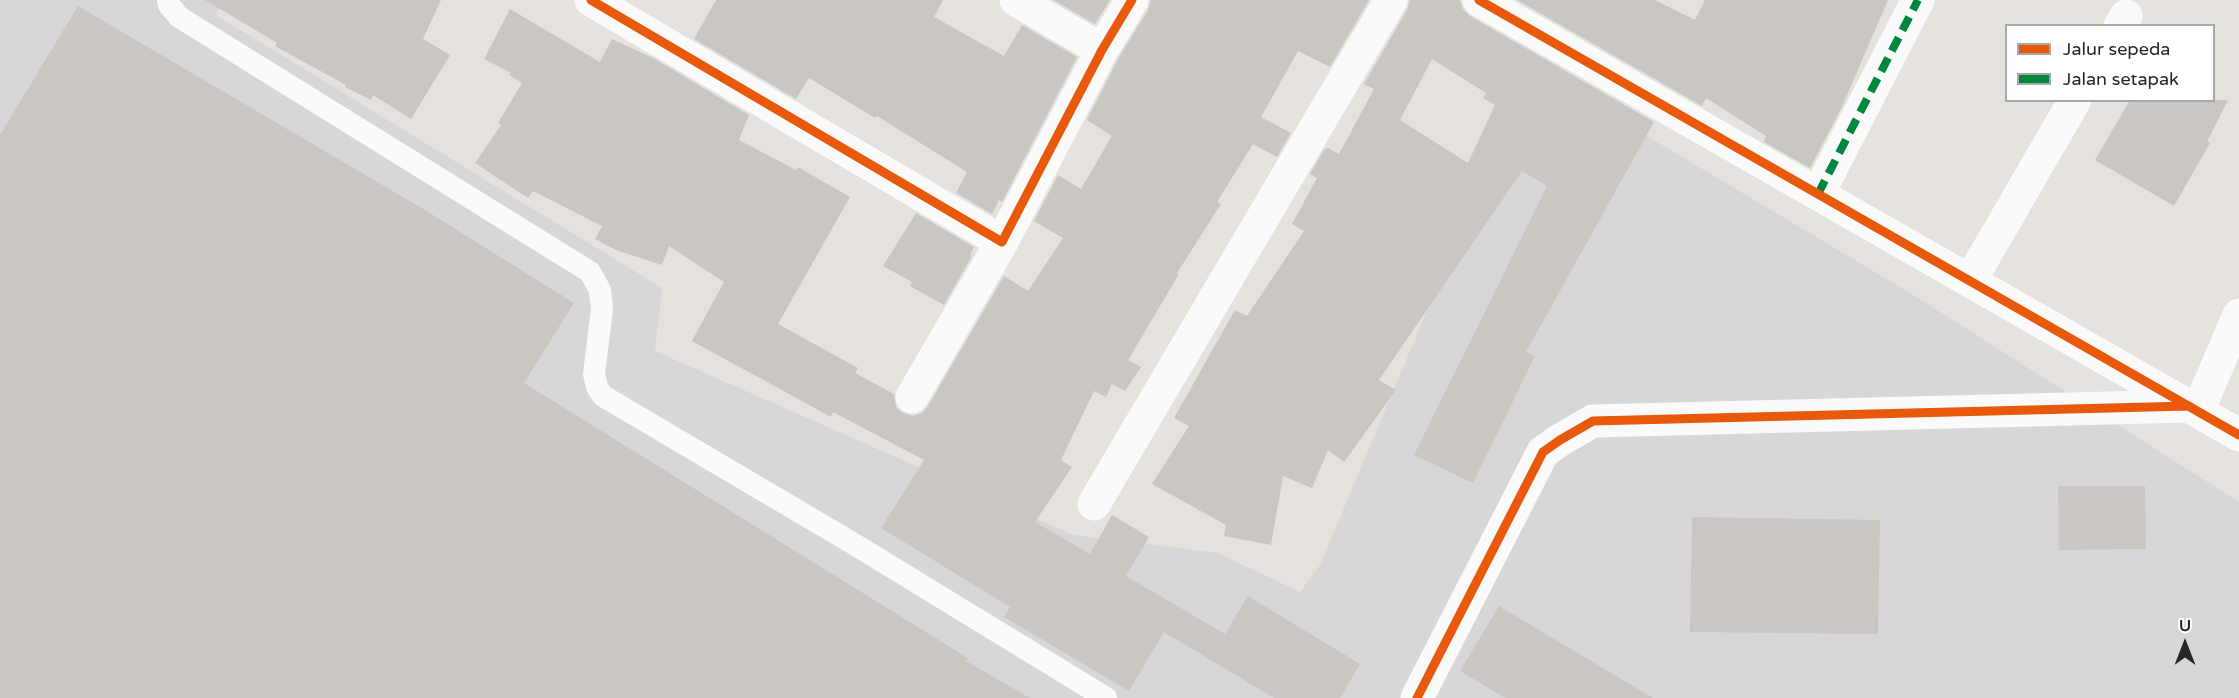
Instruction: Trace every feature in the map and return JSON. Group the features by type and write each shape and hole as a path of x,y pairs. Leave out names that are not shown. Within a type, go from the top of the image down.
{"street":[{"path":"591,0 1002,242"},
{"path":"1016,0 1102,50"},
{"path":"912,397 1002,242 1102,50 1132,0"},
{"path":"1094,504 1391,0"},
{"path":"1479,0 2238,432"},
{"path":"1818,194 1918,0"},
{"path":"1970,280 2074,102"},
{"path":"2194,409 2239,315"},
{"path":"1417,698 1543,452 1593,422 2194,409"}],"lane":[{"path":"168,0 169,5 179,17 590,272 600,290 602,309 594,374 597,387 603,396 854,544 1106,698"}],"shaded area":[{"path":"0,0 224,0 216,15 662,288 655,351 1073,535 1218,553 1300,592 1320,565 1434,294 1553,80 1915,296 2239,502 2239,698 0,698"}],"building":[{"path":"205,0 441,0 423,39 450,55 411,119 373,95 371,100 345,87 346,85 275,46 277,43"},
{"path":"716,0 943,0 934,17 1004,56 1022,25 1077,57 1002,202 999,200 992,214 956,193 967,172 877,116 875,118 809,78 796,99 694,39"},
{"path":"1053,0 1110,0 1095,24"},
{"path":"1151,0 1369,0 1330,67 1298,51 1261,117 1291,133 1277,157 1253,144 1217,202 1221,204 1177,273 1179,274 1128,360 1141,367 1125,391 1112,384 1106,397 1094,391 1061,460 1072,467 1035,522 1090,554 1112,515 1149,537 1126,576 1225,634 1248,596 1360,664 1340,698 1274,698 1164,632 1129,691 1004,617 1010,607 881,528 924,460 833,412 831,417 692,341 724,282 669,246 662,265 616,250 595,239 602,226 533,191 528,198 475,163 501,125 498,123 522,83 509,75 511,73 484,59 510,9 600,62 612,39 653,58 749,115 739,140 796,170 798,167 850,197 778,324 858,368 855,373 894,394 896,407 903,413 913,416 922,413 928,406 1004,276 1028,291 1063,238 1034,221 1058,175 1081,189 1112,136 1087,120 1118,59 1148,10"},
{"path":"1410,0 1460,0 1463,9 1470,16 1654,122 1526,352 1535,356 1473,483 1414,455 1547,186 1522,171 1379,380 1396,390 1344,462 1328,450 1312,488 1283,476 1271,545 1224,536 1226,525 1152,484 1189,426 1174,418 1235,310 1247,316 1304,231 1292,224 1317,178 1310,174 1324,150 1328,148 1339,154 1374,89 1364,84 1407,10","holes":["1432,59 1486,93 1483,98 1495,105 1468,163 1400,120"]},
{"path":"1517,0 1655,0 1695,20 1705,0 1888,0 1841,109 1810,168 1764,142 1766,136 1706,98 1702,106"},
{"path":"78,6 425,210 574,303 524,383 968,658 966,661 1030,698 0,698 0,135"},
{"path":"2228,100 2207,142 2210,143 2174,206 2095,160 2129,102"},
{"path":"916,213 974,247 970,255 972,256 944,305 910,286 912,282 883,266"},
{"path":"2058,486 2145,486 2146,549 2059,550"},
{"path":"1692,517 1880,520 1878,634 1690,632"},
{"path":"1499,606 1653,698 1505,698 1460,671"}],"marked path":[{"path":"1818,194 1918,0"}],"cycle path":[{"path":"591,0 1002,242 1102,50 1132,0"},
{"path":"1479,0 2239,435"},
{"path":"1417,698 1543,452 1593,421 2189,406"}]}
